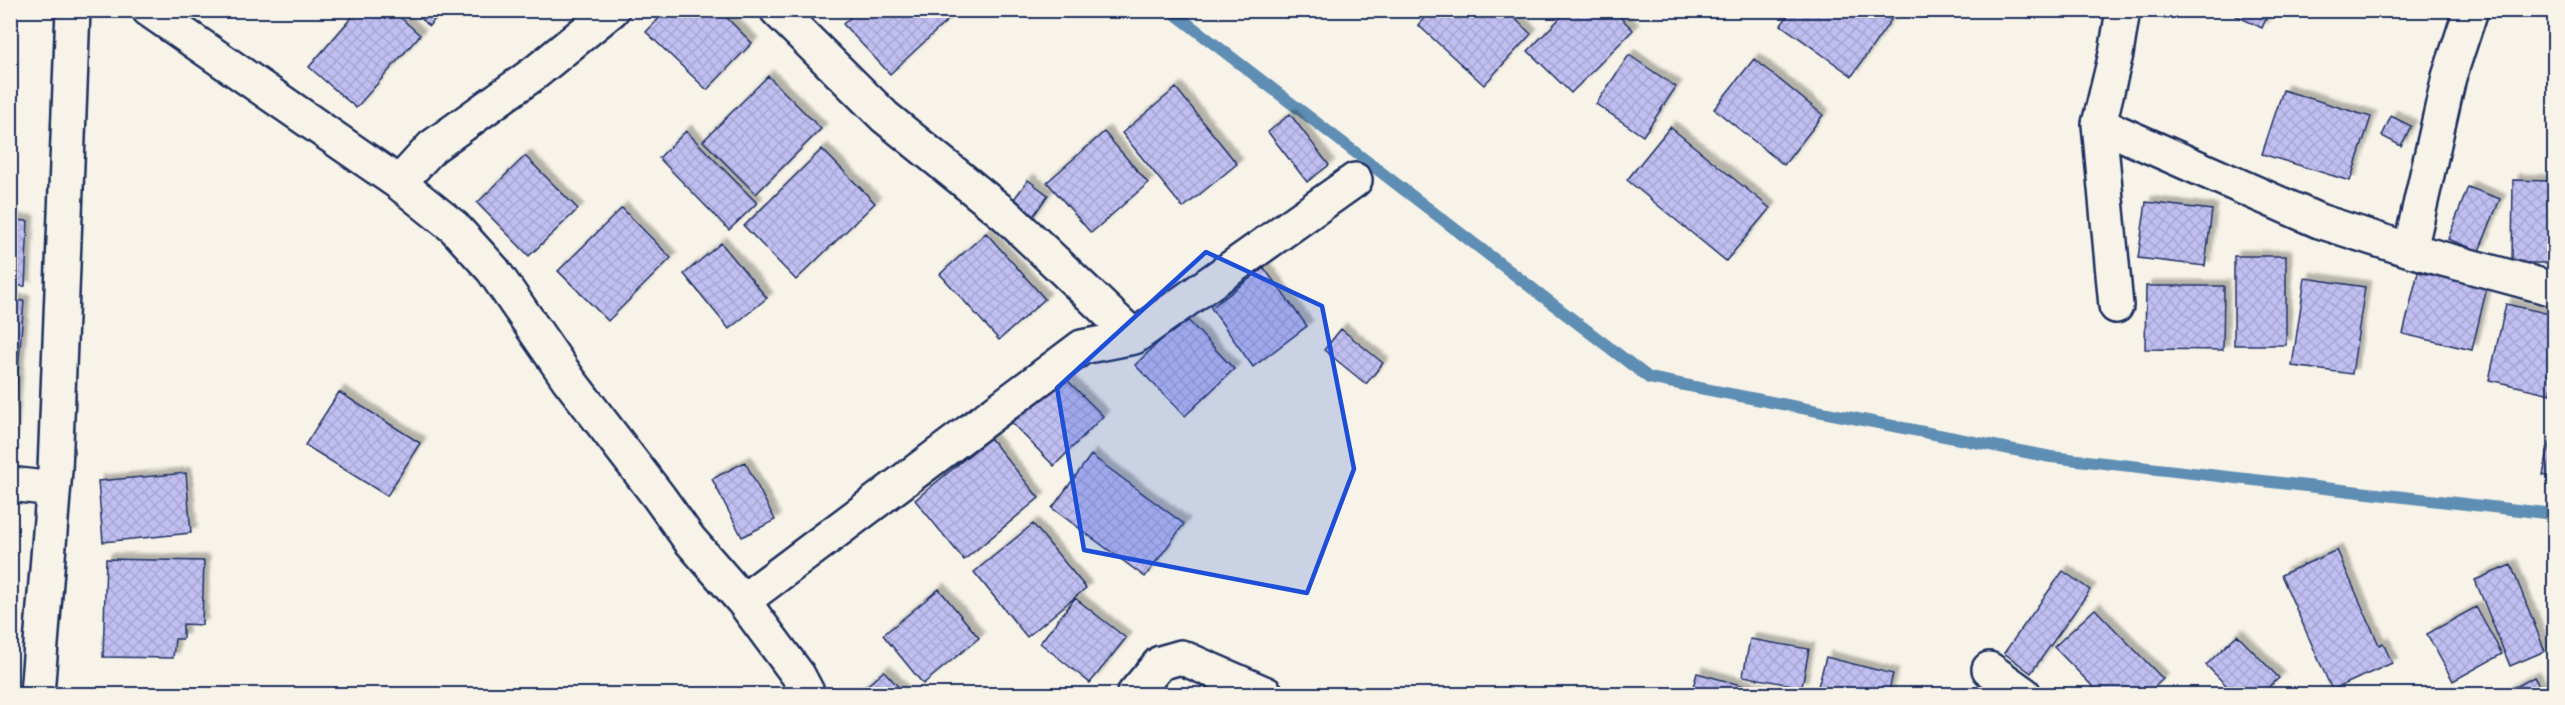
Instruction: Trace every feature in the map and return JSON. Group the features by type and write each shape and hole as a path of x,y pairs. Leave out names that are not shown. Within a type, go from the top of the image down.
{"street":[{"path":"37,694 53,489 73,10"},
{"path":"149,10 399,183 454,227 493,270 569,380 660,497 689,539 743,601 798,675 808,694"},
{"path":"399,183 432,147 536,72 612,10"},
{"path":"777,10 885,117 1007,216 1134,337"},
{"path":"2116,306 2099,124 2116,54 2123,10"},
{"path":"2409,250 2449,78 2471,10"},
{"path":"2099,124 2319,221 2409,250 2554,289"},
{"path":"743,601 1082,347 1134,337 1355,180"},
{"path":"10,484 53,489"},
{"path":"1134,694 1160,663 1181,657 1266,694"},
{"path":"1989,669 2024,694"}],"highlighted area":[{"path":"1206,252 1322,306 1354,469 1307,593 1084,550 1057,388"}],"building":[{"path":"358,10 392,10 420,35 356,108 309,67"},
{"path":"412,10 443,10 429,26"},
{"path":"667,10 719,10 752,43 707,90 646,32"},
{"path":"858,10 943,10 950,18 890,74 843,24"},
{"path":"1431,10 1506,10 1531,34 1484,85 1418,25"},
{"path":"1568,10 1613,10 1633,30 1571,93 1528,51"},
{"path":"1792,10 1878,10 1891,20 1852,76 1781,25"},
{"path":"2224,10 2270,10 2262,28"},
{"path":"1629,55 1676,87 1643,136 1596,104"},
{"path":"1754,59 1823,115 1784,165 1714,109"},
{"path":"768,76 821,129 756,194 703,141"},
{"path":"1176,88 1237,164 1183,208 1122,133"},
{"path":"2283,90 2371,117 2350,181 2262,154"},
{"path":"1290,114 1329,165 1307,182 1268,132"},
{"path":"2391,116 2411,126 2401,146 2382,136"},
{"path":"1670,127 1770,208 1726,261 1627,180"},
{"path":"686,131 757,203 729,230 659,158"},
{"path":"1104,132 1148,183 1091,233 1047,182"},
{"path":"822,149 875,203 796,280 744,226"},
{"path":"525,156 578,209 529,256 477,203"},
{"path":"1028,180 1048,195 1030,221 1009,206"},
{"path":"2513,180 2554,181 2554,263 2512,263"},
{"path":"2468,187 2500,199 2479,251 2448,239"},
{"path":"2146,202 2212,210 2205,266 2138,258"},
{"path":"622,208 671,258 608,321 558,271"},
{"path":"10,220 28,221 25,286 10,286"},
{"path":"986,233 1045,299 999,340 940,274"},
{"path":"721,243 767,298 729,329 684,274"},
{"path":"2234,256 2286,256 2286,345 2234,345"},
{"path":"1264,268 1307,326 1253,367 1211,308"},
{"path":"2418,272 2487,287 2472,350 2403,334"},
{"path":"2305,278 2365,287 2352,374 2292,366"},
{"path":"2146,286 2224,286 2223,350 2145,349"},
{"path":"10,300 24,301 12,441 10,441"},
{"path":"2506,304 2554,315 2554,377 2551,394 2489,380"},
{"path":"1185,317 1234,369 1185,416 1135,365"},
{"path":"1341,329 1383,363 1366,384 1324,350"},
{"path":"1057,370 1103,416 1054,466 1008,419"},
{"path":"339,392 420,443 387,496 305,445"},
{"path":"2552,431 2554,431 2554,478 2543,475"},
{"path":"990,438 1039,498 964,560 915,500"},
{"path":"1091,455 1184,524 1145,577 1052,508"},
{"path":"745,462 775,520 742,537 712,479"},
{"path":"186,473 191,533 103,542 98,481"},
{"path":"1033,524 1086,588 1027,637 974,572"},
{"path":"2337,550 2379,645 2383,643 2392,663 2332,690 2281,575"},
{"path":"106,559 204,561 202,625 183,624 183,639 175,639 173,658 103,657"},
{"path":"2511,565 2545,651 2510,666 2475,580"},
{"path":"2063,571 2090,590 2031,673 2004,653"},
{"path":"939,589 979,638 923,684 883,635"},
{"path":"1075,598 1126,638 1090,683 1040,643"},
{"path":"2476,607 2502,654 2453,681 2427,634"},
{"path":"2095,609 2163,679 2147,694 2100,694 2054,647"},
{"path":"2237,635 2279,678 2261,694 2235,694 2206,665"},
{"path":"1750,639 1809,649 1802,687 1743,676"},
{"path":"1826,657 1893,674 1888,694 1816,694"},
{"path":"884,671 905,694 857,694"},
{"path":"1697,673 1773,694 1691,694"},
{"path":"2534,677 2544,694 2503,694"}],"waterway":[{"path":"1170,10 1649,378 2051,457 2554,514"}]}
